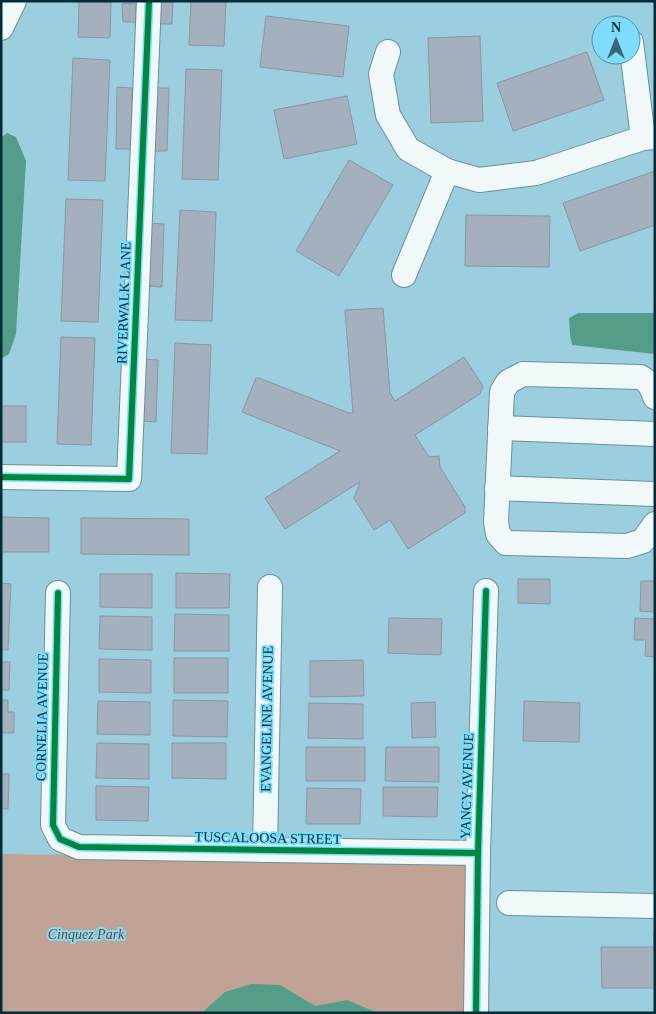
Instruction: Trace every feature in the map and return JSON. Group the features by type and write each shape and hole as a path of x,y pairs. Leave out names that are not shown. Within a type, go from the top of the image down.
{"street":[{"path":"1,28 14,1"},
{"name":"RIVERWALK LANE","path":"1,477 129,479 149,1"},
{"path":"388,52 382,74 388,115 408,149 447,171 479,180 536,173 649,137 635,65"},
{"path":"404,275 447,171"},
{"path":"655,397 651,386 645,379 640,377 523,374 508,382 502,392 496,522 498,534 506,543 627,546 643,541 655,524"},
{"path":"500,428 655,434"},
{"path":"497,488 655,494"},
{"name":"EVANGELINE AVENUE","path":"265,850 270,587"},
{"name":"YANCY AVENUE","path":"476,1013 478,853 486,591"},
{"name":"CORNELIA AVENUE","path":"58,593 52,825 60,839"},
{"name":"TUSCALOOSA STREET","path":"60,839 79,847 478,853"},
{"path":"509,904 655,906"}],"green space":[{"name":"Cinquez Park","path":"1,854 471,859 468,1013 1,1013"}],"shaded area":[{"path":"7,133 16,137 26,161 16,334 9,354 1,359 1,138"},
{"path":"578,313 655,313 655,354 572,345 569,318"},
{"path":"251,984 280,985 315,1006 347,1000 378,1013 205,1013 205,1010 225,992"}],"building":[{"path":"79,1 111,1 110,38 78,37"},
{"path":"158,1 173,1 172,24 157,24"},
{"path":"191,1 226,1 224,46 189,45"},
{"path":"135,3 136,22 123,22 122,4"},
{"path":"266,16 349,26 343,77 260,67"},
{"path":"480,36 483,121 431,123 428,38"},
{"path":"587,52 604,100 513,131 497,83"},
{"path":"73,58 110,60 105,181 68,180"},
{"path":"186,69 222,70 218,180 182,179"},
{"path":"117,87 132,88 131,149 116,149"},
{"path":"154,88 169,88 167,151 152,151"},
{"path":"347,96 357,144 284,159 274,110"},
{"path":"349,160 393,185 339,276 296,251"},
{"path":"655,171 655,225 580,251 563,203"},
{"path":"66,199 103,200 98,322 61,321"},
{"path":"180,210 216,212 212,321 175,320"},
{"path":"466,215 550,216 549,267 465,266"},
{"path":"149,223 164,224 162,287 147,286"},
{"path":"383,308 390,393 395,401 464,357 483,386 480,394 415,435 429,457 439,456 440,467 465,507 465,513 408,549 390,520 374,530 354,498 360,482 285,529 265,498 340,451 242,412 256,378 259,378 353,413 345,310"},
{"path":"61,337 95,338 91,445 57,444"},
{"path":"175,343 211,345 207,454 171,453"},
{"path":"143,359 158,360 156,422 141,421"},
{"path":"1,406 26,406 26,442 1,442"},
{"path":"1,517 49,518 49,552 1,552"},
{"path":"81,518 189,519 189,555 81,554"},
{"path":"176,573 230,574 229,608 176,608"},
{"path":"100,574 152,574 152,608 100,607"},
{"path":"518,579 550,579 550,604 518,603"},
{"path":"641,581 655,581 655,612 640,611"},
{"path":"1,583 11,584 8,650 1,650"},
{"path":"175,614 229,615 229,651 174,651"},
{"path":"100,616 152,617 152,650 99,649"},
{"path":"389,618 442,619 441,655 388,653"},
{"path":"635,618 655,619 655,657 645,656 646,640 634,640"},
{"path":"174,658 228,658 228,693 174,693"},
{"path":"99,659 151,660 151,693 99,692"},
{"path":"363,660 364,696 310,697 310,661"},
{"path":"1,662 10,662 9,690 1,690"},
{"path":"1,700 8,700 8,712 14,712 14,733 1,733"},
{"path":"173,700 228,701 227,737 173,736"},
{"path":"98,701 150,702 150,735 97,734"},
{"path":"524,701 580,703 579,742 523,741"},
{"path":"435,702 436,737 412,738 411,703"},
{"path":"309,703 363,704 363,739 308,738"},
{"path":"97,743 149,744 149,779 96,778"},
{"path":"172,743 226,743 226,779 172,778"},
{"path":"306,747 365,747 365,781 306,781"},
{"path":"386,747 439,747 439,782 385,781"},
{"path":"1,774 9,774 8,809 1,809"},
{"path":"96,786 149,787 148,821 96,820"},
{"path":"383,787 438,787 437,817 383,816"},
{"path":"307,788 361,789 360,824 306,824"},
{"path":"654,932 655,988 602,988 601,947 654,947"}],"cycle path":[{"path":"1,477 129,479 149,1"},
{"path":"476,1013 478,853 486,591"},
{"path":"58,593 53,825 60,839 79,847 478,853"}]}
